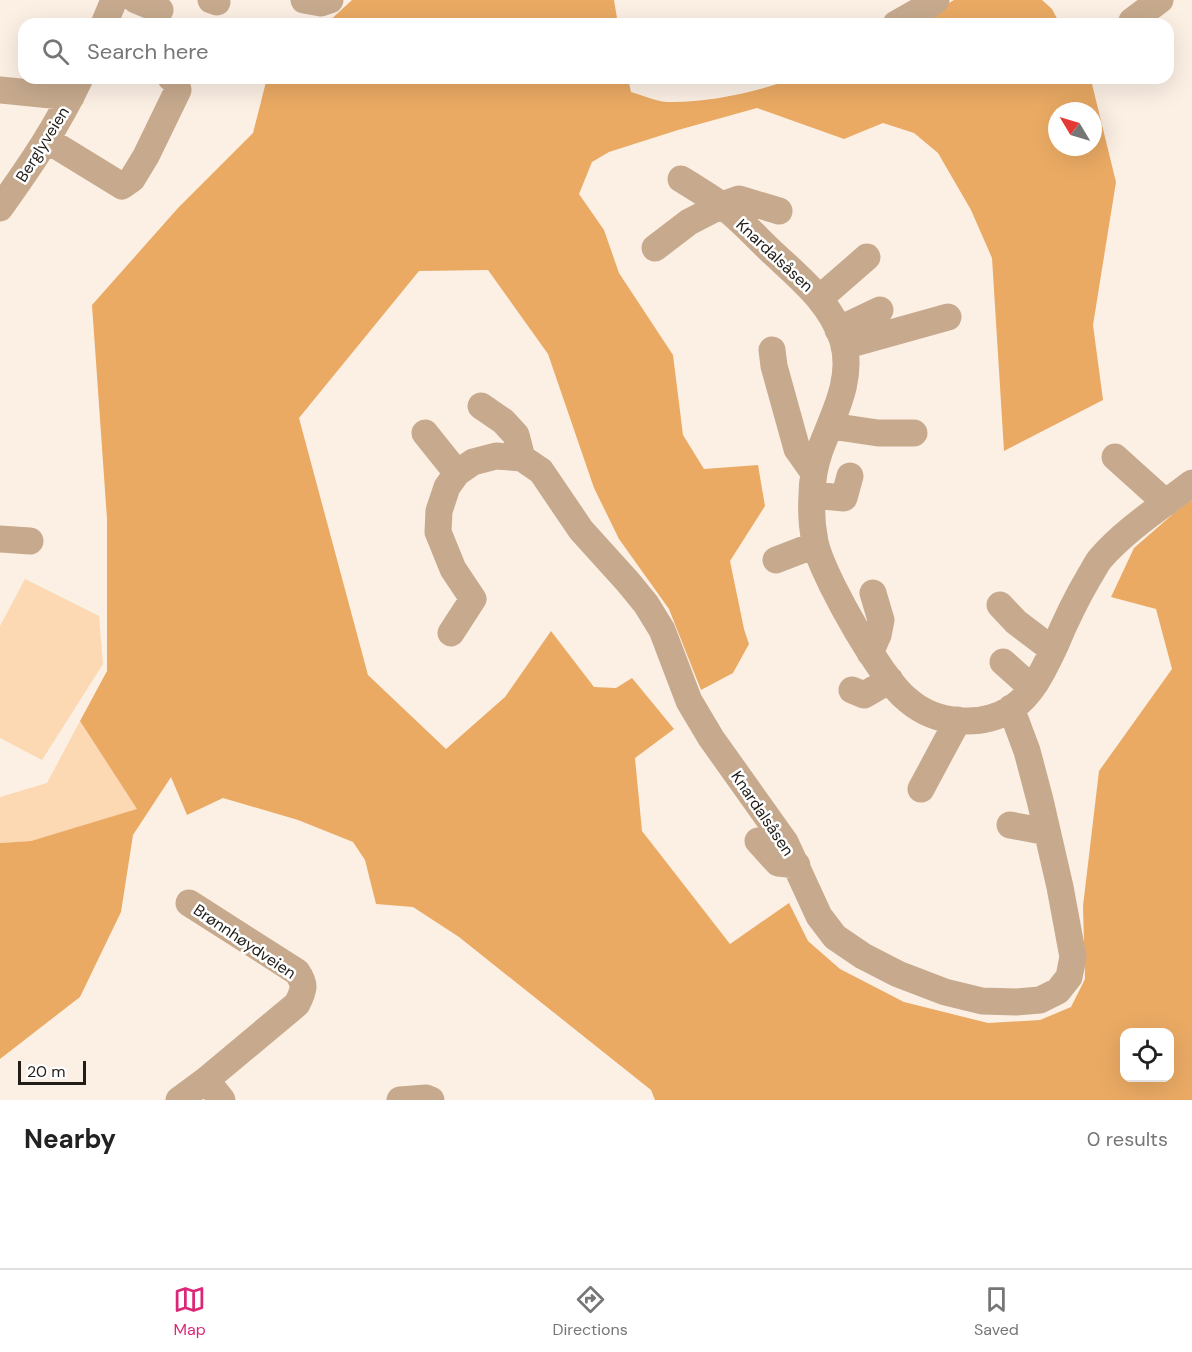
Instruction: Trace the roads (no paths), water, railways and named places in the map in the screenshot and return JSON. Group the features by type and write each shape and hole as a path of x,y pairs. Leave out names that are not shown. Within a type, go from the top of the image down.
{"street":[{"path":"106,18 114,0"},
{"path":"304,0 321,3 330,0"},
{"path":"907,18 936,0"},
{"path":"1136,18 1160,0"},
{"path":"47,140 122,186 132,179 146,156 178,90 176,84"},
{"path":"0,90 76,88"},
{"name":"Berglyveien","path":"0,208 47,140 76,88"},
{"name":"Knardalsåsen","path":"681,179 722,205 802,278 820,298 835,321 846,365 842,395 820,452 813,484 812,525 815,545 844,610 870,653 899,693 926,712 942,718 958,720 992,718 1011,708 1028,694 1042,674 1080,592 1100,560 1133,528 1192,483"},
{"path":"655,248 689,222 739,199 778,211"},
{"path":"820,298 867,257"},
{"path":"841,338 880,310"},
{"path":"841,338 948,316"},
{"path":"772,350 774,366 798,449 813,484 844,498 850,476"},
{"path":"451,633 473,599 453,569 438,532 439,511 447,487 457,473 473,462 496,456 522,458 516,435 503,421 481,406"},
{"path":"831,426 878,433 914,433"},
{"path":"425,433 457,473"},
{"path":"1115,457 1166,503"},
{"name":"Knardalsåsen","path":"522,458 541,471 619,588 646,604 662,630 703,745 785,842 819,916 835,937 863,956 898,974 945,992 982,1001 1040,1000 1058,991 1069,977 1073,957 1060,888 1027,751 1011,708"},
{"path":"0,539 30,541"},
{"path":"776,560 815,545"},
{"path":"870,653 878,635 881,620 873,593"},
{"path":"1000,605 1016,622 1053,650"},
{"path":"1003,662 1032,688"},
{"path":"852,690 864,695 890,680"},
{"path":"921,789 958,720"},
{"path":"1010,825 1047,832"},
{"path":"758,841 778,863 797,865"},
{"name":"Brønnhøydveien","path":"179,1100 214,1090 297,1004 304,982 297,972 189,903"},
{"path":"400,1100 426,1098 431,1100"}]}
